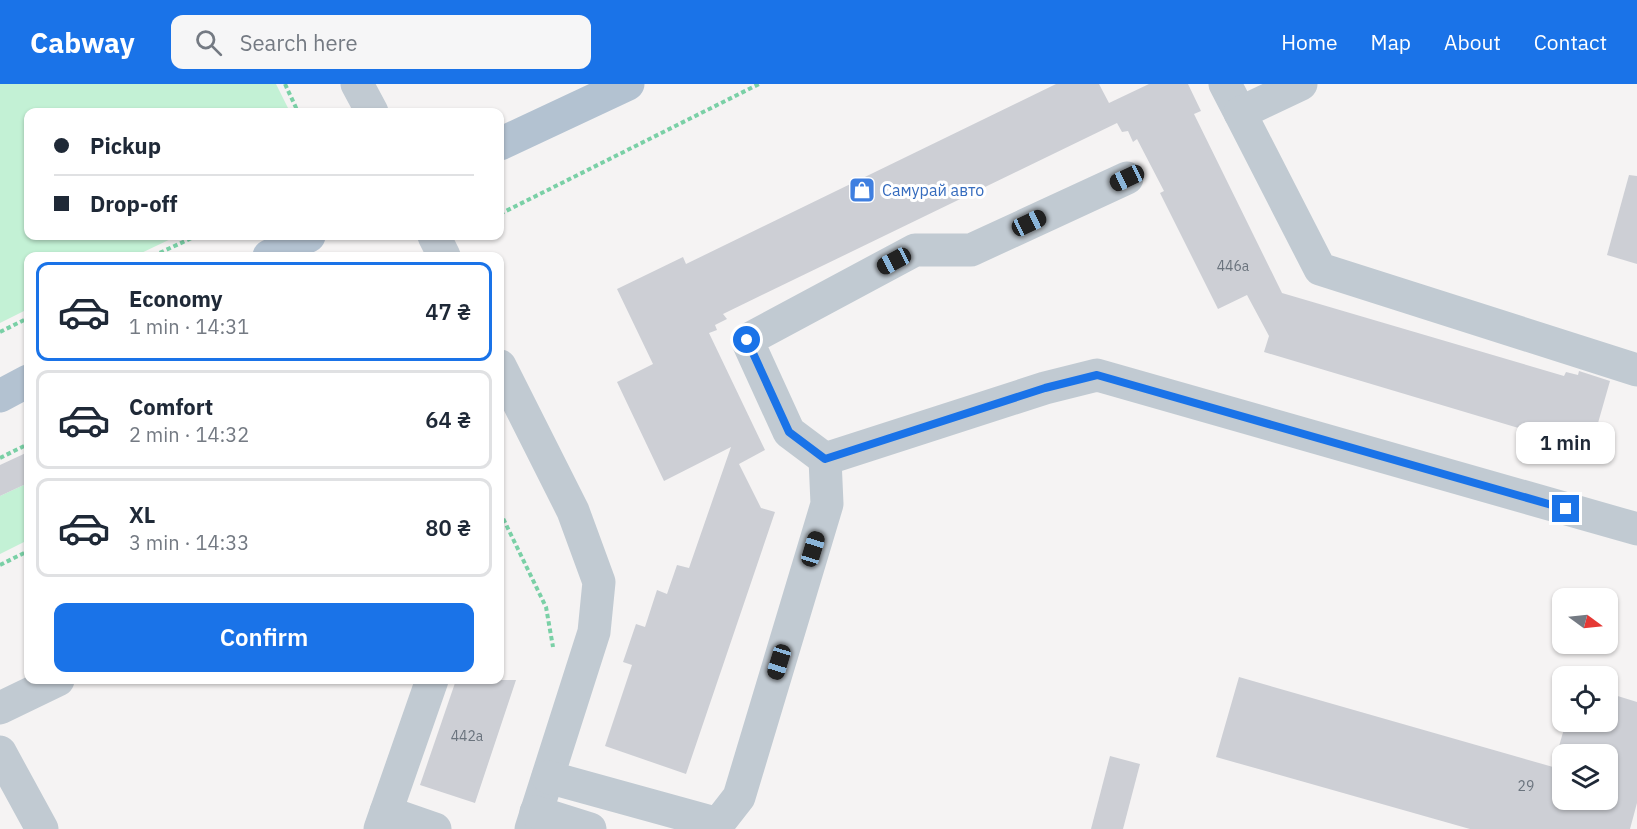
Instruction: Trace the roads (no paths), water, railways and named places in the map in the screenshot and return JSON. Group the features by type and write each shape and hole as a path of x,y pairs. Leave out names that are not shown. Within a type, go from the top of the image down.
{"main road":[{"path":"504,142 628,84"},
{"path":"276,252 301,240"},
{"path":"0,396 24,383"}],"street":[{"path":"357,84 370,108"},
{"path":"1225,84 1320,268 1637,370"},
{"path":"1240,113 1301,84"},
{"path":"825,459 789,432 747,340 915,250 970,250 1127,178"},
{"path":"504,374 573,511 599,582 594,632 533,821 590,829"},
{"path":"825,459 1045,388 1097,375 1636,523"},
{"path":"548,777 717,825 739,797 823,516 826,504 825,459"},
{"path":"0,708 50,684"},
{"path":"431,684 383,821 435,829"},
{"path":"0,752 42,829"}],"place":[{"name":"Самурай авто","path":"862,190"}]}
